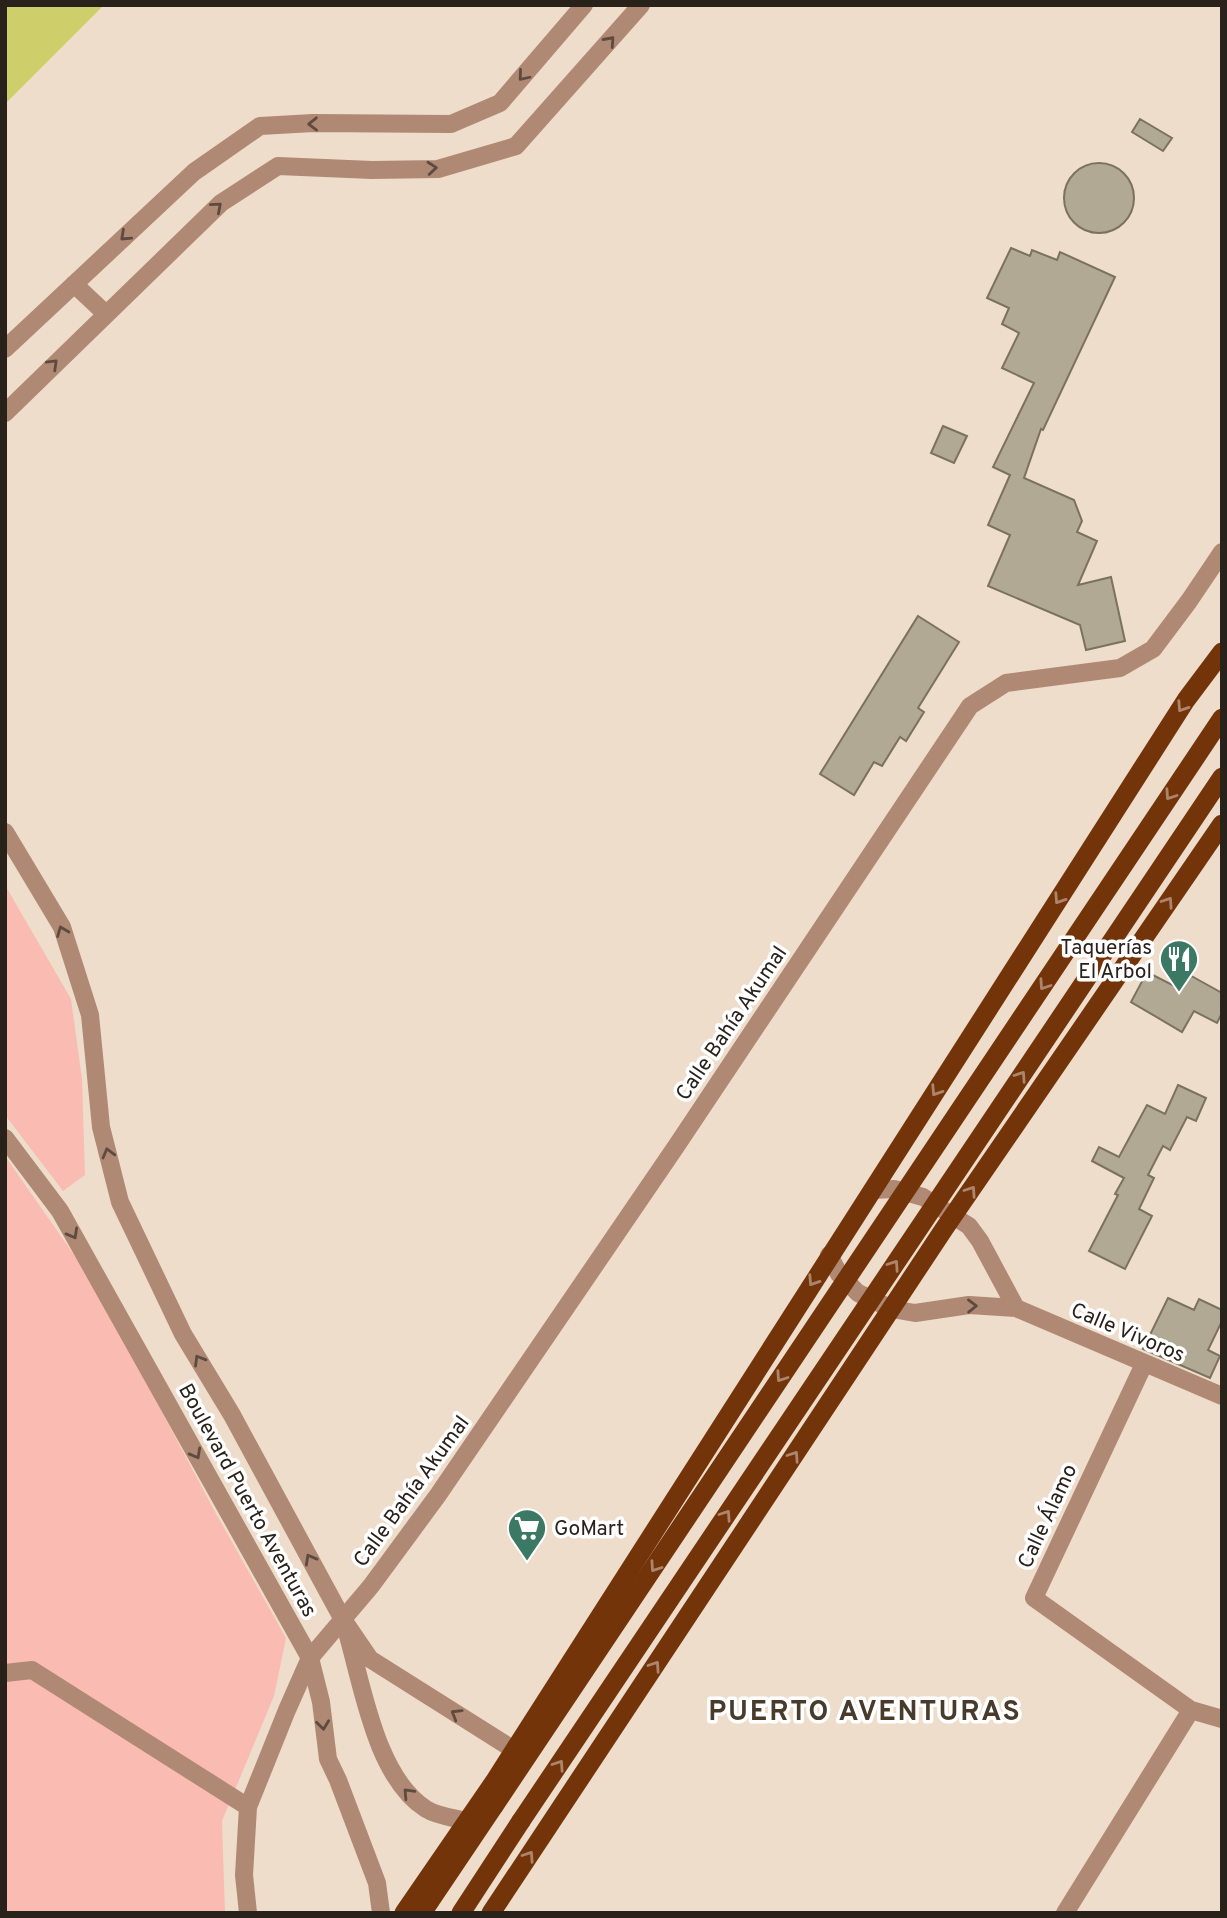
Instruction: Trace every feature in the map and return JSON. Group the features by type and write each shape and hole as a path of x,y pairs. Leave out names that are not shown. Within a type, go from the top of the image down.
{"highway":[{"path":"404,1913 514,1750 1186,700 1222,652"},
{"path":"422,1913 1222,718"},
{"path":"461,1913 1222,776"},
{"path":"491,1913 954,1215 1222,824"}],"street":[{"path":"5,349 194,172 260,126 313,123 452,124 500,103 584,5"},
{"path":"5,413 221,202 278,166 372,170 438,169 516,146 641,5"},
{"path":"74,284 106,314"},
{"name":"Calle Bahía Akumal","path":"248,1913 244,1875 248,1807 310,1658 371,1586 438,1495 684,1134 970,706 1006,683 1120,668 1153,649 1222,552"},
{"name":"Boulevard Puerto Aventuras","path":"5,832 62,927 90,1015 101,1127 120,1202 183,1334 232,1415 342,1619 370,1659 514,1750"},
{"name":"Boulevard Puerto Aventuras","path":"5,1138 60,1211 310,1658 321,1702 328,1759 377,1883 380,1913"},
{"path":"873,1190 894,1189 923,1197 969,1226 1016,1308"},
{"path":"830,1255 839,1274 858,1293 892,1309"},
{"name":"Calle Vivoros","path":"892,1309 915,1313 969,1305 1016,1308 1222,1396"},
{"name":"Calle Álamo","path":"1144,1364 1034,1598 1191,1710 1222,1719"},
{"name":"Boulevard Puerto Aventuras","path":"342,1619 374,1727 390,1767 404,1792 428,1811 467,1821"},
{"path":"5,1673 33,1670 248,1807"},
{"path":"1065,1913 1191,1710"}],"shaded area":[{"path":"5,5 104,5 5,104"},
{"path":"5,885 71,999 82,1079 85,1175 63,1191 5,1115"},
{"path":"5,1156 93,1282 214,1510 286,1638 274,1696 222,1821 225,1913 5,1913"}],"building":[{"path":"1140,119 1172,138 1163,151 1132,132"},
{"path":"1099,163 1118,169 1128,179 1134,198 1128,217 1118,227 1099,233 1080,227 1070,217 1064,198 1070,179 1080,169"},
{"path":"1011,248 1030,256 1032,250 1057,260 1060,252 1115,277 1043,430 1041,429 1024,478 1074,500 1082,521 1077,532 1097,541 1078,585 1111,577 1125,641 1086,650 1080,625 988,586 1010,535 988,525 1010,475 993,467 1034,383 1002,368 1019,333 1002,324 1009,308 987,298"},
{"path":"943,426 967,436 954,463 931,453"},
{"path":"918,616 959,642 918,708 924,712 906,741 900,737 882,766 874,762 854,795 820,774"},
{"path":"1147,972 1178,988 1186,973 1222,993 1222,1013 1217,1023 1194,1011 1182,1032 1131,1002"},
{"path":"1178,1085 1206,1098 1196,1121 1187,1117 1170,1150 1163,1146 1148,1175 1154,1178 1139,1209 1152,1216 1125,1269 1089,1251 1124,1178 1092,1161 1099,1147 1119,1157 1147,1105 1165,1114"},
{"path":"1168,1298 1194,1310 1199,1299 1222,1310 1222,1321 1208,1350 1220,1356 1210,1378 1143,1349"}],"place":[{"name":"Taquerías El Arbol","path":"1179,993"},
{"name":"GoMart","path":"527,1562"}],"district":[{"name":"PUERTO AVENTURAS","path":"865,1710"}]}
